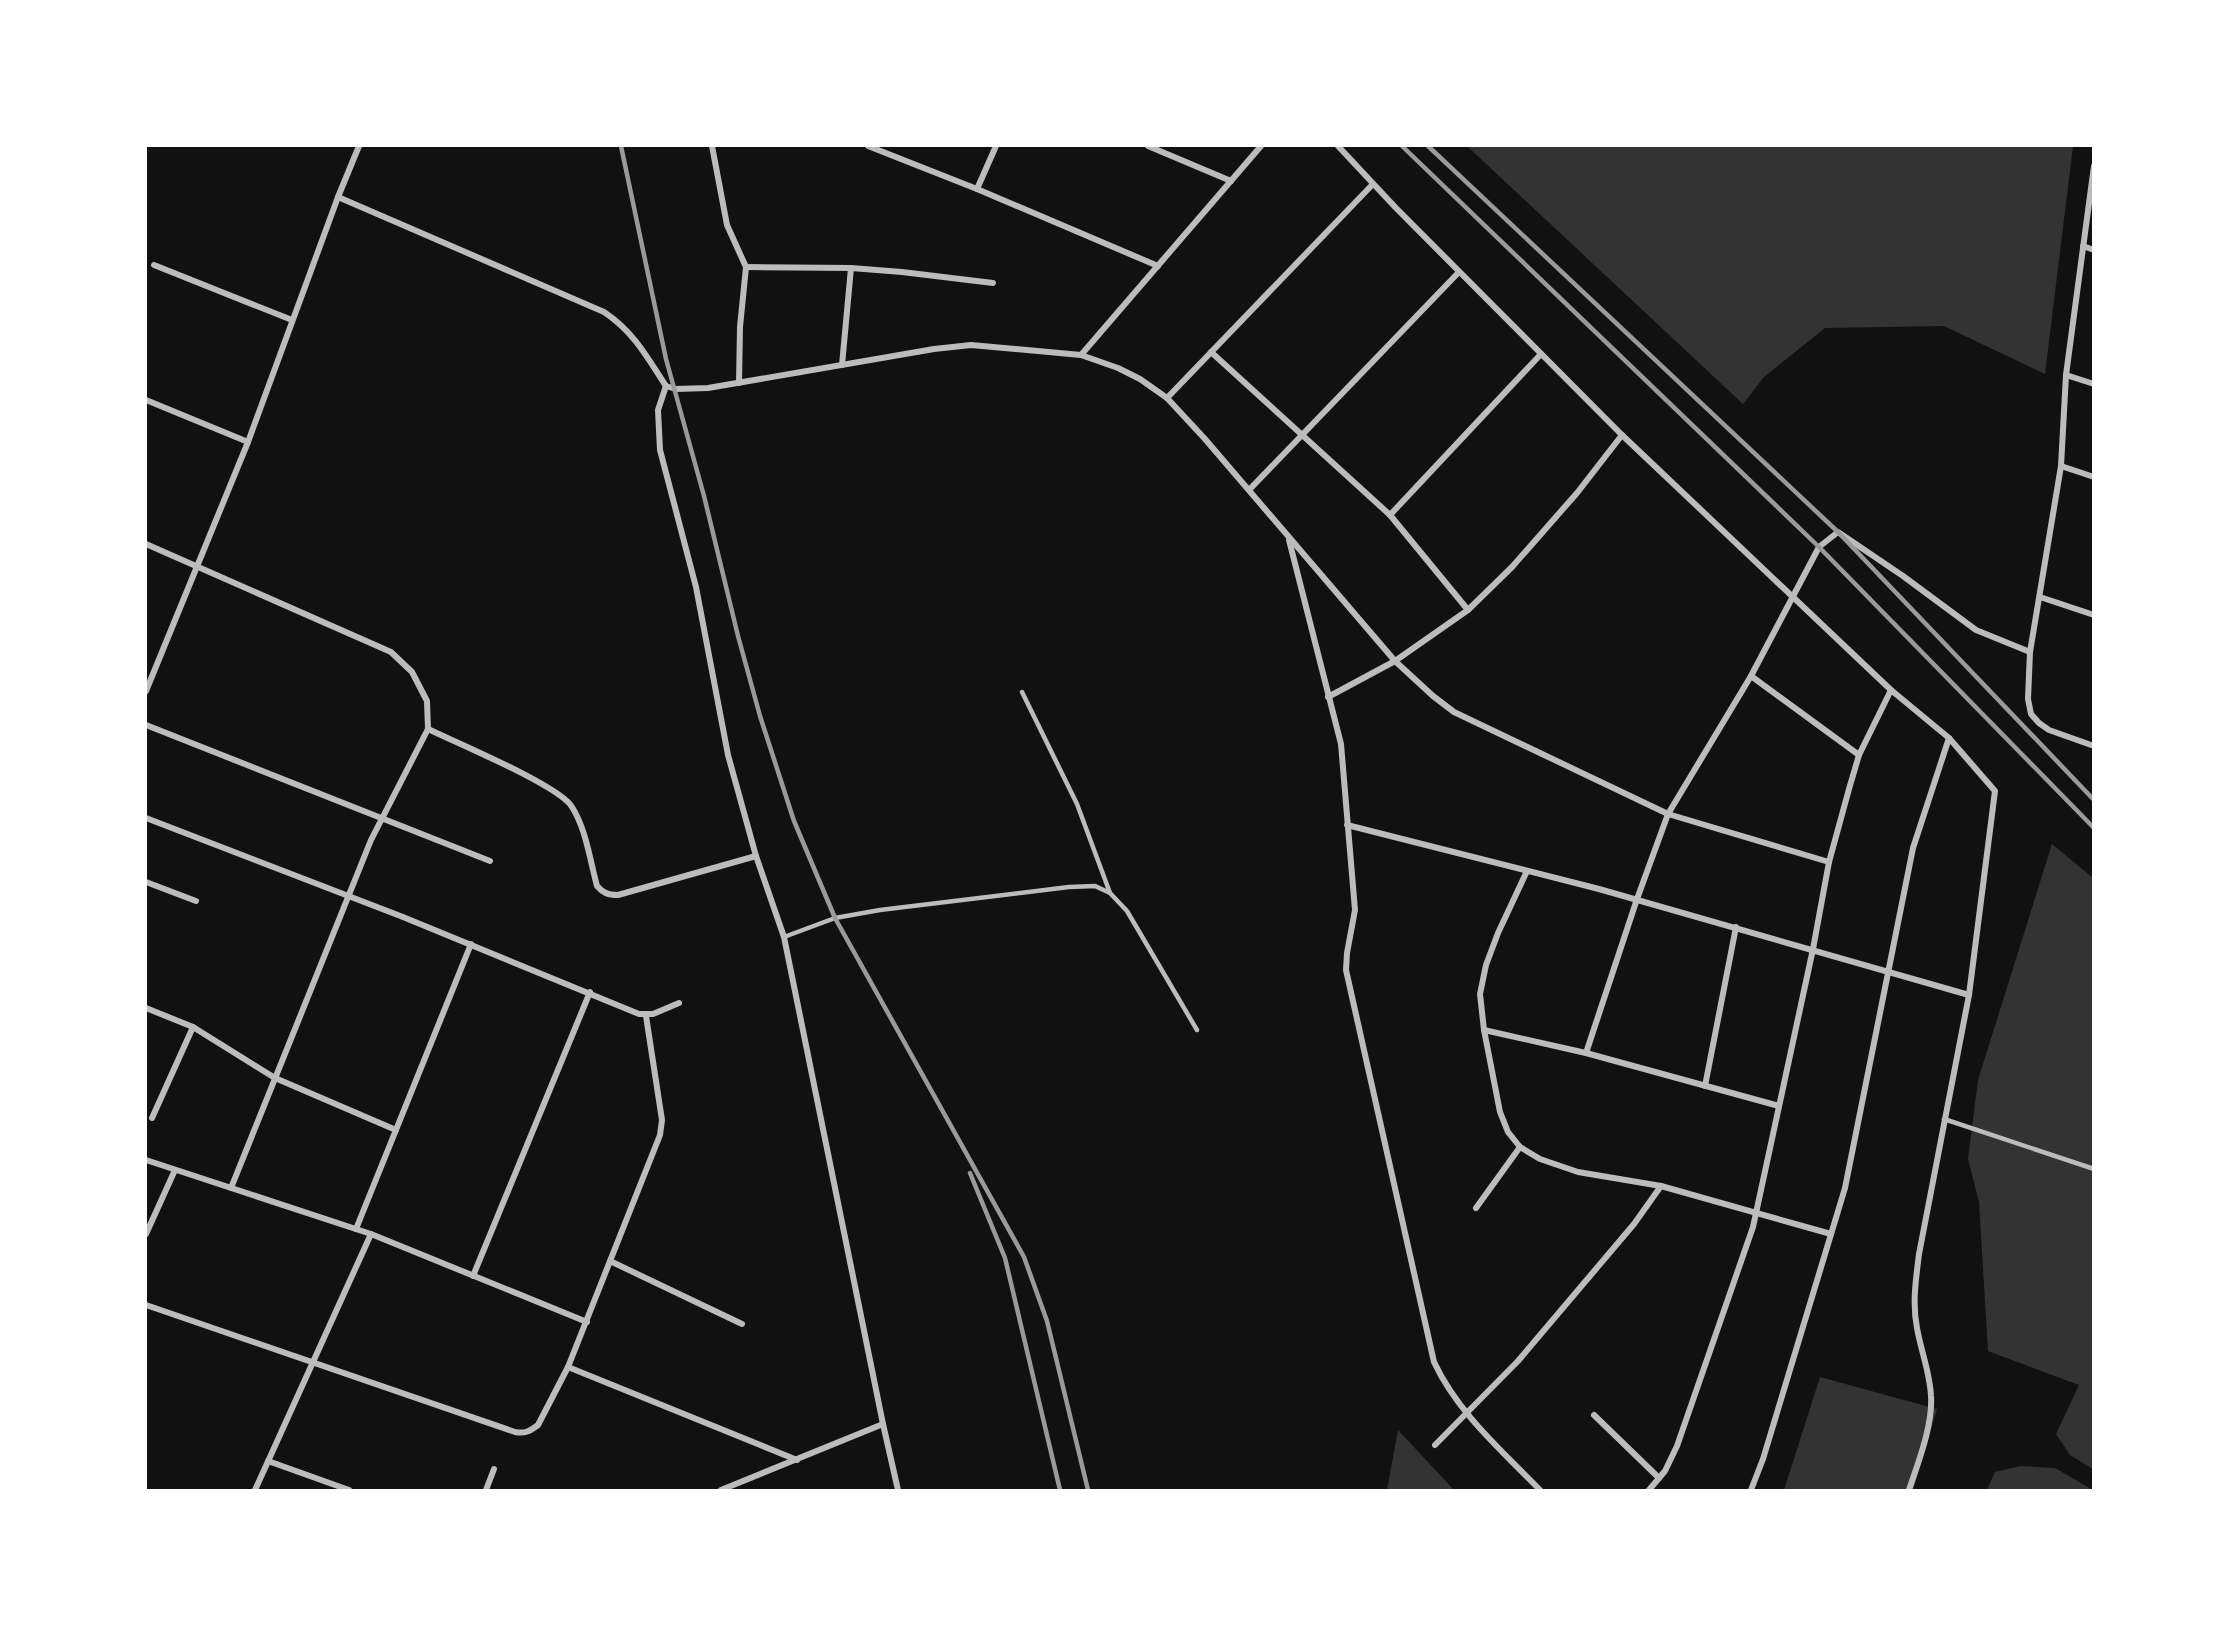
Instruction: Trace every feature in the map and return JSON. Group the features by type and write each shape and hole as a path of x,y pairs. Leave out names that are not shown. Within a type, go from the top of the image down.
{"street":[{"path":"146,689 248,442 359,146"},
{"path":"712,146 727,225 746,267 740,327 740,383"},
{"path":"868,146 977,189 1158,266"},
{"path":"977,189 996,146"},
{"path":"1148,146 1231,181"},
{"path":"1081,355 1262,146"},
{"path":"1338,146 1459,272 1622,435 1891,690 1949,738 1995,791 1969,995 1919,1254 1914,1297 1917,1327 1932,1398 1929,1420 1909,1491"},
{"path":"2094,166 2066,375 2061,466 2030,652 2028,699 2031,714 2049,730 2094,746"},
{"path":"1167,398 1373,183"},
{"path":"338,197 604,312 633,336 666,386 676,389 708,388 971,345 1081,355 1118,368 1140,379 1167,398 1205,439 1395,661 1454,712 1668,814 1829,862"},
{"path":"2083,246 2094,250"},
{"path":"154,264 292,320"},
{"path":"746,267 851,268 993,284"},
{"path":"842,365 851,268"},
{"path":"1249,490 1459,272"},
{"path":"1211,352 1390,515 1468,610"},
{"path":"1390,515 1541,354"},
{"path":"2066,375 2094,384"},
{"path":"666,386 658,410 660,450 696,587 728,755 756,856 784,938 898,1491"},
{"path":"146,400 248,442"},
{"path":"1328,697 1395,661 1468,610 1512,567 1578,493 1622,435"},
{"path":"2061,466 2094,477"},
{"path":"1586,1053 1668,814 1751,676 1819,547 1838,532 1976,630 2030,652"},
{"path":"1288,536 1341,744 1355,910 1346,970 1434,1362 1442,1380 1466,1414 1540,1491"},
{"path":"146,544 391,652 412,672 427,701 428,729 371,840 231,1188"},
{"path":"2040,597 2094,615"},
{"path":"1751,676 1859,755"},
{"path":"1649,1491 1665,1471 1677,1446 1753,1227 1813,949 1829,862 1859,755 1891,690"},
{"path":"146,724 490,861"},
{"path":"428,729 551,788 572,805 581,825 597,885 603,892 618,895 756,856"},
{"path":"1751,1491 1763,1460 1845,1188 1913,848 1949,738"},
{"path":"146,818 471,944 646,1016 679,1004"},
{"path":"1347,825 1637,899 1969,995"},
{"path":"1527,871 1498,933 1486,965 1480,994 1484,1030 1500,1112 1508,1132 1520,1147 1540,1159 1578,1172 1661,1186 1831,1234"},
{"path":"146,882 196,901"},
{"path":"1705,1086 1736,927"},
{"path":"356,1229 471,944"},
{"path":"473,1276 590,992"},
{"path":"146,1008 193,1027 275,1078 396,1130"},
{"path":"146,1305 524,1433 538,1425 568,1367 655,1149 662,1120 646,1016"},
{"path":"152,1118 193,1027"},
{"path":"1484,1030 1586,1053 1779,1106"},
{"path":"1476,1208 1520,1147"},
{"path":"146,1160 371,1234 587,1322"},
{"path":"146,1234 175,1170"},
{"path":"1436,1445 1518,1361 1634,1224 1661,1186"},
{"path":"255,1491 371,1234"},
{"path":"610,1261 742,1324"},
{"path":"568,1367 796,1460"},
{"path":"1594,1415 1659,1478"},
{"path":"721,1491 883,1424"},
{"path":"268,1461 348,1491"},
{"path":"486,1491 494,1468"}],"lane":[{"path":"1022,692 1077,804 1110,893"},
{"path":"784,938 835,918 880,910 1069,886 1095,886 1110,893 1127,911 1197,1030"},
{"path":"1944,1119 2094,1169"}],"shaded area":[{"path":"1467,146 2073,146 2045,374 1944,326 1825,328 1764,377 1743,404"},
{"path":"2052,844 2093,878 2093,1469 2070,1455 2056,1434 2079,1385 1988,1351 1979,1202 1968,1159 1978,1080"},
{"path":"1820,1377 1937,1409 1913,1490 1784,1490"},
{"path":"1398,1430 1454,1490 1387,1490"},
{"path":"2020,1466 2055,1468 2093,1490 1987,1490 1995,1472"}],"railway":[{"path":"621,146 666,359 704,496 760,716 794,821 835,918 1024,1257 1047,1321 1088,1490"},
{"path":"1402,146 1819,547 2094,828"},
{"path":"1428,146 1838,532 2094,800"},
{"path":"970,1173 1005,1258 1060,1490"}]}
